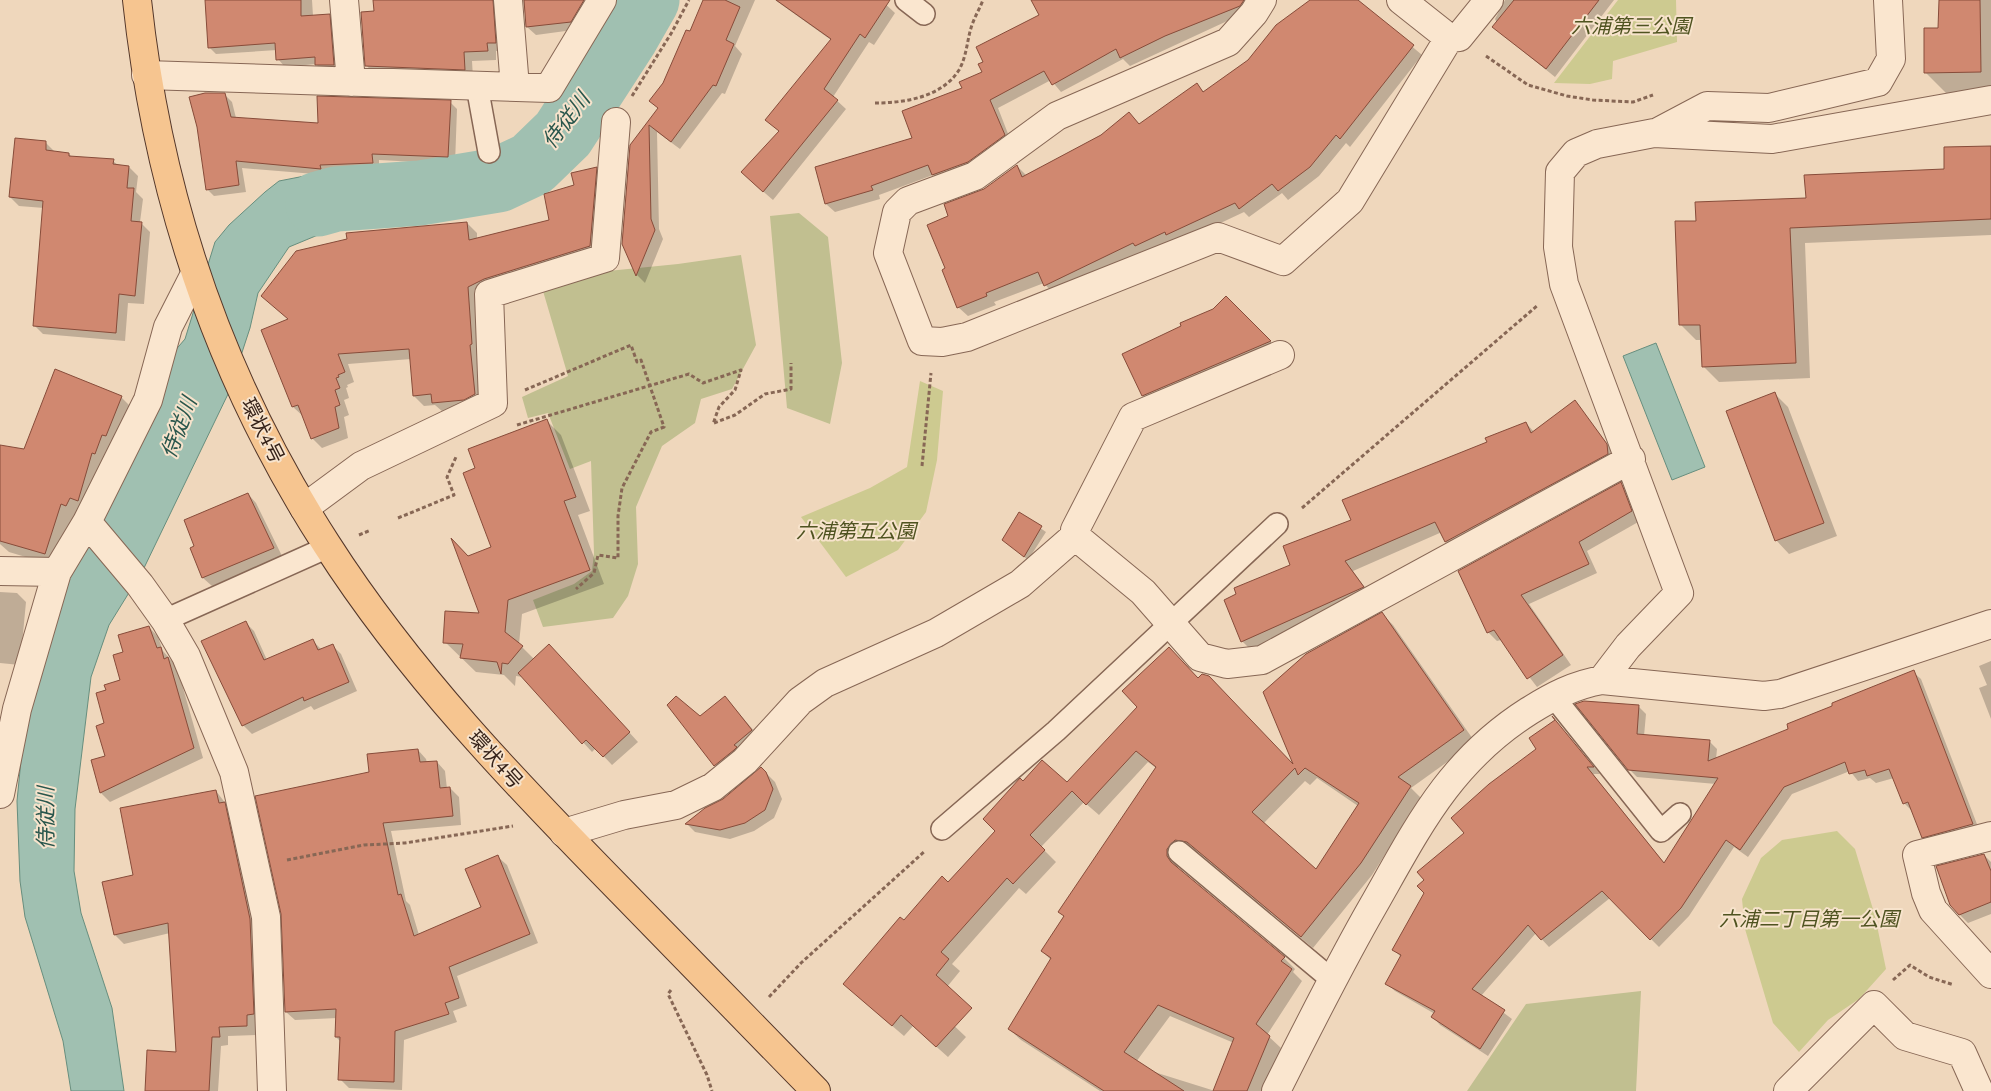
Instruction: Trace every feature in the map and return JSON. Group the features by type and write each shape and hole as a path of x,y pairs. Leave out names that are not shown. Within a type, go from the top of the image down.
{"main road":[{"path":"138,0 146,75 170,186 195,277"},
{"name":"環状4号","path":"195,277 237,381 270,448 328,547 384,626 448,706 508,775 816,1091"}],"street":[{"path":"344,0 352,82"},
{"path":"508,0 515,87"},
{"path":"146,75 549,88 602,0"},
{"path":"1262,0 1254,13 1228,42 1057,116 975,176 908,201 897,212 888,253 922,341 942,342 967,337 1218,238 1283,261 1350,201 1454,37 1489,0"},
{"path":"1402,0 1454,37"},
{"path":"1654,133 1707,106 1769,108 1878,82 1891,59 1888,0"},
{"path":"1602,680 1628,646 1679,593 1564,284 1558,247 1560,172 1576,153 1597,144 1654,133 1772,140 1991,100"},
{"path":"304,508 361,466 493,403 489,294 605,258 616,122"},
{"path":"0,794 17,709 57,572 90,526 148,400 168,327 195,277"},
{"path":"564,833 624,815 676,806 713,787 745,761 800,701 825,683 936,633 1020,584 1075,536 1075,530 1133,417 1280,355"},
{"path":"1075,536 1143,592 1170,625 1200,656 1227,664 1262,660 1630,459"},
{"path":"90,526 140,585 165,620 186,656 234,772 257,866 266,917 278,1090"},
{"path":"0,571 57,572"},
{"path":"1276,1091 1331,979 1421,821 1450,779 1482,746 1505,728 1554,696 1581,684 1602,680 1764,696 1780,694 1991,624"},
{"path":"1991,836 1917,855 1926,893 1933,910 1991,974"},
{"path":"1788,1091 1874,1005 1905,1036 1962,1053 1979,1091"}],"lane":[{"path":"906,0 924,14"},
{"path":"477,86 489,152"},
{"path":"942,829 1056,731 1276,524"},
{"path":"165,620 328,547"},
{"path":"1554,696 1662,831 1680,814"},
{"path":"1179,852 1331,979"}],"path":[{"path":"616,122 672,32 689,0"},
{"path":"875,103 896,103 919,97 943,87 959,70 972,24 983,0"},
{"path":"1454,37 1528,85 1567,96 1593,100 1633,102 1659,93"},
{"path":"1276,524 1292,516 1564,284"},
{"path":"516,394 631,345 637,362 641,360 664,427 651,432 622,488 618,516 618,558 598,555 594,573 576,589"},
{"path":"515,426 651,387 689,374 703,383 741,370 735,390 719,407 713,424 735,415 765,394 791,389 791,363"},
{"path":"922,466 929,384"},
{"path":"522,416 524,423"},
{"path":"398,518 454,495 447,477 457,455"},
{"path":"257,866 364,845 405,843 519,825 564,833"},
{"path":"747,1021 801,963 933,843 942,829"},
{"path":"694,965 668,994 707,1075 712,1091"},
{"path":"1874,1005 1883,989 1910,965 1929,977 1956,985"}],"green space":[{"name":"六浦第三公園","path":"1618,0 1676,0 1677,42 1613,61 1612,79 1590,84 1554,83"},
{"name":"六浦第五公園","path":"920,381 943,391 937,460 926,512 898,550 846,577 801,517 870,488 907,467"},
{"name":"六浦二丁目第一公園","path":"1837,831 1855,849 1875,916 1886,969 1859,999 1828,1020 1799,1052 1773,1023 1745,929 1742,899 1761,858 1782,840"}],"shaded area":[{"path":"799,213 828,237 842,363 830,424 787,408 770,216"},
{"path":"741,255 756,345 732,389 701,399 695,423 662,446 636,507 638,564 628,596 613,618 543,627 533,600 574,584 592,571 594,553 591,461 570,469 548,413 528,418 522,397 568,376 543,291 608,271"},
{"path":"1641,991 1636,1091 1467,1091 1526,1004"}],"water":[{"path":"404,167 407,223 330,230 289,247 258,293 250,328 229,392 143,570 109,625 91,677 75,809 74,871 81,913 112,1008 124,1091 71,1091 63,1041 25,917 20,881 17,801 24,730 58,590 173,353 185,339 215,242 229,225 279,181 320,173"},
{"path":"1656,343 1705,467 1672,480 1623,356"}],"building":[{"path":"205,0 301,0 301,16 330,14 334,65 315,65 315,57 276,60 275,43 208,48"},
{"path":"373,0 493,0 496,43 487,43 488,51 464,52 465,70 365,66 361,12 374,11"},
{"path":"524,0 584,0 571,22 526,27"},
{"path":"703,0 725,0 740,7 726,40 734,44 716,86 713,85 671,142 649,125 651,219 655,230 636,276 622,244 630,145 658,108 649,101 663,83 686,30 690,31"},
{"path":"776,0 890,0 865,38 860,34 824,89 838,100 763,192 741,172 779,131 765,120 831,39"},
{"path":"1031,0 1244,0 1240,6 1165,36 1120,58 1116,49 1052,85 1044,71 990,100 1005,135 968,162 932,175 928,165 871,186 873,190 825,204 815,167 912,138 902,111 962,88 959,82 982,72 978,64 983,62 976,47 1039,15"},
{"path":"1310,0 1358,0 1414,45 1340,139 1336,135 1310,167 1278,191 1272,184 1239,209 1235,203 1166,235 1165,232 1135,246 1133,243 1044,286 1038,272 986,293 987,296 957,308 942,270 945,268 927,225 948,216 944,204 984,189 1017,165 1022,177 1101,135 1129,112 1139,124 1197,83 1203,92 1248,60 1276,25"},
{"path":"1514,0 1599,0 1546,69 1492,27"},
{"path":"1939,0 1980,0 1981,72 1924,73 1924,28 1938,28"},
{"path":"205,93 225,93 231,117 318,123 317,96 451,100 448,157 372,154 373,163 320,165 321,169 236,161 239,185 206,190 197,127 189,97"},
{"path":"15,138 46,141 46,150 69,153 69,156 114,159 113,164 129,166 127,188 134,188 131,221 142,222 135,296 119,294 116,333 33,326 43,201 9,197"},
{"path":"1991,146 1991,219 1790,228 1796,363 1702,367 1700,325 1679,325 1675,221 1696,221 1695,202 1806,198 1804,175 1944,169 1944,147"},
{"path":"597,167 590,246 484,279 468,287 472,344 470,345 475,394 464,400 432,403 431,394 413,396 409,349 338,354 345,372 336,378 340,388 335,390 340,405 335,407 339,428 311,439 298,405 292,407 261,330 288,319 261,296 296,251 347,239 346,233 467,222 469,240 549,220 544,194 574,185 571,173"},
{"path":"1226,296 1271,341 1142,396 1122,354 1181,326 1180,323 1213,309"},
{"path":"55,369 122,396 106,436 102,435 95,454 92,453 78,501 70,498 66,506 61,504 45,554 0,541 0,445 24,449"},
{"path":"1775,392 1824,523 1775,541 1726,411"},
{"path":"1575,400 1607,444 1608,454 1445,542 1435,522 1345,561 1364,587 1241,642 1224,600 1236,594 1234,588 1290,565 1283,546 1351,520 1342,500 1487,442 1485,438 1526,422 1531,433"},
{"path":"547,419 576,497 564,501 590,570 508,600 505,632 523,646 508,664 502,663 501,674 497,662 460,658 463,644 443,643 445,611 479,613 451,538 468,556 491,547 463,473 475,468 468,449"},
{"path":"1621,482 1632,511 1579,542 1589,564 1521,595 1563,655 1527,679 1494,630 1487,633 1458,571"},
{"path":"248,493 274,548 202,578 190,548 194,546 184,520"},
{"path":"1019,512 1042,526 1024,557 1002,540"},
{"path":"1382,612 1464,730 1398,777 1411,786 1361,863 1301,937 1187,842 1175,840 1167,849 1167,856 1171,862 1285,957 1281,961 1292,969 1256,1024 1270,1036 1247,1091 1213,1091 1234,1038 1158,1005 1124,1052 1184,1091 1104,1091 1008,1029 1051,958 1041,951 1064,916 1058,912 1156,767 1136,751 1086,805 1072,791 1030,835 1045,850 1013,884 1007,878 941,952 949,959 936,975 972,1008 936,1047 901,1015 892,1026 843,984 900,917 904,920 942,876 948,882 995,831 983,819 1020,778 1023,781 1042,760 1067,782 1137,707 1122,691 1169,647 1198,678 1202,674 1209,676 1293,764 1263,692 1306,654","holes":["1295,768 1298,775 1305,768 1359,803 1316,869 1252,812"]},
{"path":"246,621 264,660 313,639 318,650 333,644 349,682 304,701 303,697 242,726 201,641"},
{"path":"149,626 157,648 161,647 164,659 168,657 194,748 100,793 91,760 105,756 96,726 104,723 96,693 106,690 104,685 120,680 113,655 123,652 118,635"},
{"path":"549,644 630,732 603,757 586,740 582,744 518,673"},
{"path":"1914,670 1973,824 1922,838 1908,802 1903,804 1889,769 1867,776 1865,770 1849,774 1845,762 1784,787 1740,850 1726,840 1681,908 1650,940 1602,891 1541,940 1528,925 1472,989 1505,1010 1480,1049 1431,1017 1435,1011 1385,984 1401,955 1392,950 1424,893 1417,886 1424,880 1417,872 1464,833 1451,818 1489,784 1536,749 1529,738 1555,720 1552,716 1594,767 1587,767 1664,863 1718,778 1628,770 1575,704 1584,701 1639,705 1637,734 1710,740 1708,761 1788,729 1787,724 1832,706 1832,703"},
{"path":"676,696 700,716 725,696 752,730 734,745 737,747 734,750 714,766 667,705"},
{"path":"418,749 420,762 437,761 440,788 450,787 453,816 383,823 398,895 401,894 414,936 481,907 465,869 498,855 530,934 449,967 459,998 445,1003 449,1014 395,1031 394,1082 338,1080 340,1037 335,1037 336,1009 285,1012 281,914 255,796 369,772 367,754"},
{"path":"761,767 766,772 773,789 765,810 745,823 720,830 685,824 705,808 723,799"},
{"path":"216,790 219,803 225,802 250,919 254,1014 247,1015 247,1026 219,1027 220,1037 212,1037 209,1091 145,1091 147,1050 176,1052 168,923 114,935 102,882 133,875 120,808"},
{"path":"1984,854 1991,871 1991,902 1959,915 1950,905 1936,866"}],"waterway":[{"name":"侍従川","path":"318,204 336,199 420,193 498,180 532,164 563,134 627,35 647,0"}]}
